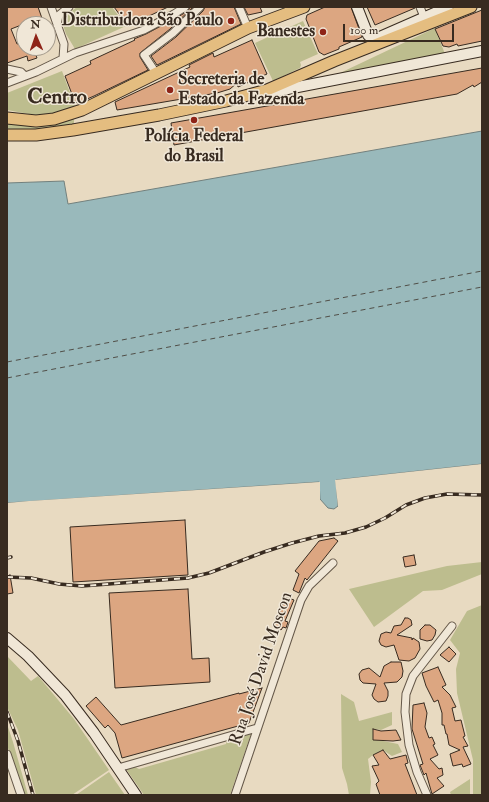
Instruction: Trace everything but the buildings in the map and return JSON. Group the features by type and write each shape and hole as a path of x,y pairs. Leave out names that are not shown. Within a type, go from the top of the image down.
{"main road":[{"path":"7,118 36,121 54,119 82,110 248,28 304,7"},
{"path":"7,135 36,135 73,130 159,115 226,101 267,90 334,61 471,7"}],"street":[{"path":"64,58 64,44 54,12 69,7"},
{"path":"7,83 75,53 144,30 185,7"},
{"path":"156,73 144,55 173,33 200,7"},
{"path":"239,7 248,28"},
{"path":"357,7 369,37 373,39 377,39 422,12 448,7"},
{"path":"64,44 75,53"},
{"path":"226,101 482,51"},
{"path":"7,69 22,72 25,76"},
{"name":"Rua José David Moscon","path":"235,795 301,600 309,586 332,563"},
{"path":"427,795 417,772 409,745 405,717 406,694 413,676 452,626"},
{"path":"7,638 28,656 65,695 94,733 136,795"},
{"path":"118,768 257,728"},
{"path":"7,754 21,795"}],"green space":[{"path":"77,7 112,7 126,26 75,49 66,34 61,19"},
{"path":"303,21 318,54 300,62 300,68 273,81 255,43"},
{"path":"435,28 445,54 342,77 340,73"},
{"path":"62,71 75,106 53,114 40,116 7,110 7,93"},
{"path":"74,119 74,127 55,130 7,131 7,123 49,125"},
{"path":"482,562 482,574 442,590 423,591 374,627 349,589 447,566"},
{"path":"482,605 482,795 473,795 473,760 457,693 456,669 460,653 450,640 467,611"},
{"path":"7,656 31,681 38,676 74,719 109,770 72,795 36,795 18,730 7,707"},
{"path":"341,694 354,702 359,721 392,712 392,725 381,730 374,729 373,739 398,744 402,752 392,756 383,750 368,759 371,782 370,795 349,795 342,768"},
{"path":"7,724 28,795 24,795 13,759 7,746"},
{"path":"249,733 251,734 230,795 144,795 126,769 131,765 139,769 226,744 227,739"},
{"path":"109,772 125,795 76,795"},
{"path":"470,779 470,795 451,795 450,792"}],"water":[{"path":"482,131 482,464 336,480 338,506 334,509 328,508 320,499 319,482 7,503 7,183 64,181 68,204"}],"pier":[{"path":"482,464 482,466 338,482 340,506 338,506 335,480"},
{"path":"320,482 320,502 318,499 318,485 7,505 7,503 29,501"}],"ferry route":[{"path":"7,362 482,271"},
{"path":"7,378 482,287"}],"railway":[{"path":"7,577 31,578 59,584 82,586 188,578 209,573 292,543 319,536 345,533 366,527 385,518 406,505 425,498 447,494 482,495"},
{"path":"7,558 11,557"},
{"path":"7,712 18,741 33,795"}],"place":[{"name":"Distribuidora São Paulo","path":"231,21"},
{"name":"Banestes","path":"323,32"},
{"name":"Secreteria de Estado da Fazenda","path":"170,90"},
{"name":"Polícia Federal do Brasil","path":"194,120"}],"district":[{"name":"Centro","path":"57,98"}]}
